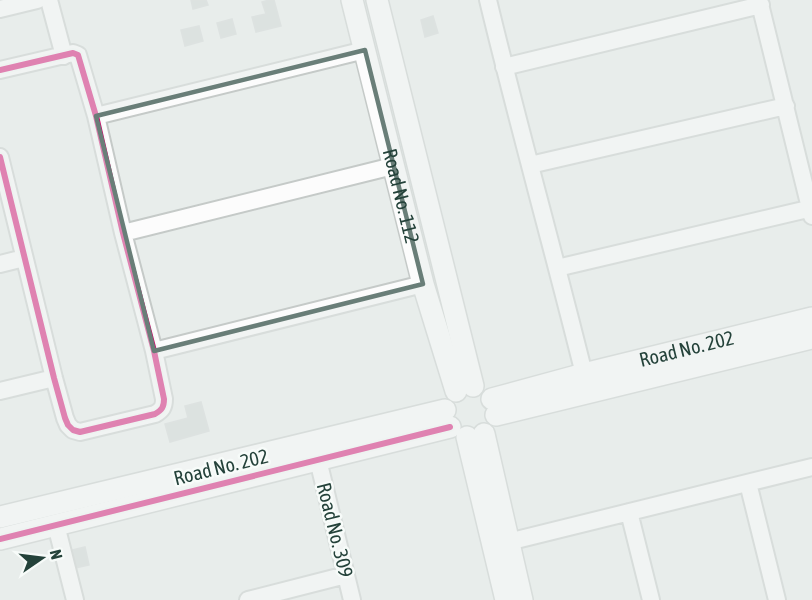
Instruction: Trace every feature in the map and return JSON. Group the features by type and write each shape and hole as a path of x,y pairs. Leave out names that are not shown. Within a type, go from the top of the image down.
{"street":[{"path":"0,9 37,0"},
{"path":"49,0 64,56"},
{"name":"Road No. 112","path":"352,0 423,284 464,389"},
{"name":"Road No. 112","path":"377,0 464,389"},
{"path":"489,0 504,67 584,374"},
{"path":"504,67 764,2"},
{"path":"557,268 811,211 764,2"},
{"path":"764,2 812,167"},
{"path":"96,116 365,50"},
{"path":"0,70 76,53 78,55 96,116 123,233 154,351 164,399 164,406 155,414 80,432 68,425 54,378 0,158"},
{"path":"531,165 786,106"},
{"path":"123,233 393,166"},
{"path":"0,264 24,258"},
{"path":"154,351 423,284"},
{"name":"Road No. 202","path":"494,407 584,374 812,318"},
{"name":"Road No. 202","path":"494,407 812,338"},
{"path":"0,391 54,378"},
{"path":"461,427 489,429 494,423 494,407 487,393 481,388 464,389 450,396 446,403 461,427 508,542 522,600"},
{"path":"461,427 506,600"},
{"name":"Road No. 202","path":"0,539 461,427"},
{"name":"Road No. 202","path":"0,517 461,427"},
{"name":"Road No. 309","path":"318,460 352,600"},
{"path":"508,542 812,467"},
{"path":"748,483 777,600"},
{"path":"629,512 651,600"},
{"path":"56,525 75,600"},
{"path":"248,600 346,575"}],"highlighted area":[{"path":"365,50 423,284 154,351 96,116"}],"building":[{"path":"191,0 206,0 208,5 193,9"},
{"path":"274,0 281,26 256,32 252,17 266,14 262,2"},
{"path":"433,16 438,33 425,37 421,20"},
{"path":"232,19 236,34 221,38 217,23"},
{"path":"199,26 203,41 185,46 181,30"},
{"path":"201,402 209,431 170,442 165,424 188,418 185,406"},
{"path":"85,547 89,565 75,568 72,550"}],"cycle path":[{"path":"0,70 73,53 78,55 96,116 123,233 154,351 164,399 162,408 155,414 80,432 68,425 54,378 0,157"},
{"path":"0,539 450,427"}]}
